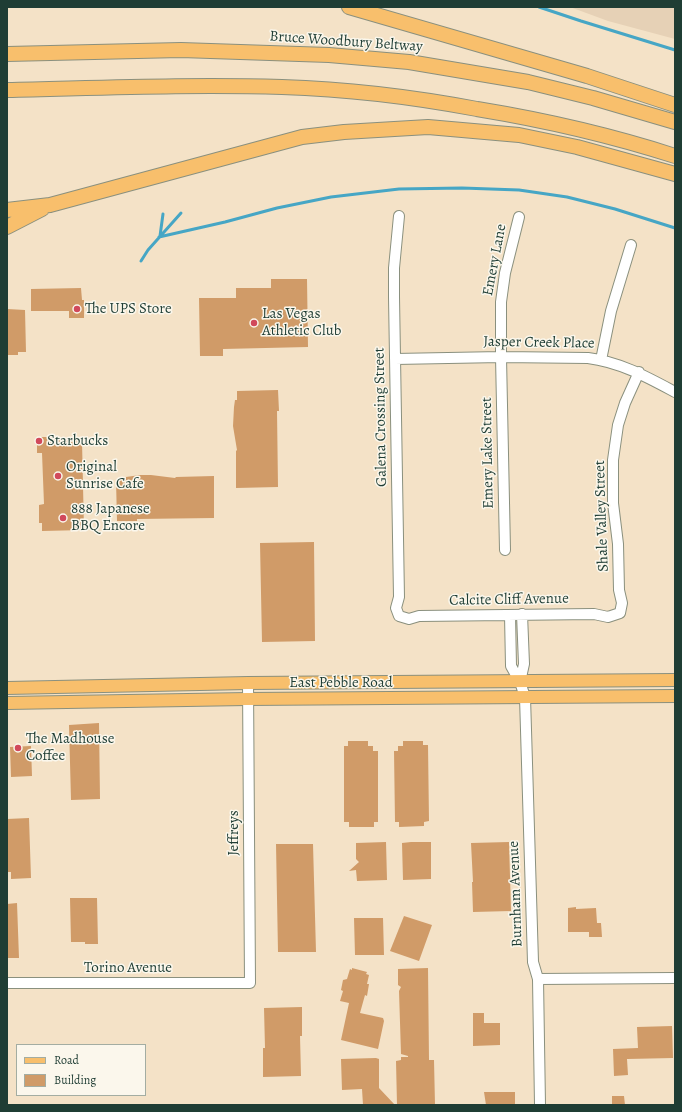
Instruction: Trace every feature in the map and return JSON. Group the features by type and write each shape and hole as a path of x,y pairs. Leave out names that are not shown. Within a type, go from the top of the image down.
{"highway":[{"path":"349,7 587,76 675,105"},
{"name":"Bruce Woodbury Beltway","path":"7,54 181,50 330,55 409,62 528,82 593,98 675,122"},
{"path":"7,90 226,86 284,87 379,94 449,104 572,127 675,156"},
{"path":"7,210 50,205 302,138 344,132 428,127 519,135 577,147 675,174"},
{"path":"7,227 50,205"}],"main road":[{"name":"East Pebble Road","path":"7,688 675,680"},
{"name":"East Pebble Road","path":"7,703 247,699 675,696"}],"street":[{"name":"Galena Crossing Street","path":"398,216 394,282 399,597 396,608 399,616"},
{"name":"Emery Lane","path":"501,357 501,317 504,274 519,217"},
{"path":"601,360 611,311 632,245"},
{"name":"Emery Lake Street","path":"501,357 505,550"},
{"name":"Jasper Creek Place","path":"395,359 574,357 601,360 639,372 675,392"},
{"name":"Shale Valley Street","path":"620,613 622,603 619,590 618,544 613,503 613,460 618,425 625,403 639,372"},
{"name":"Calcite Cliff Avenue","path":"399,616 409,619 419,616 522,614 594,614 608,617 620,613"},
{"path":"520,682 524,664 522,614"},
{"name":"Burnham Avenue","path":"510,615 511,666 520,682 525,697 533,962 538,979 540,1105"},
{"name":"Jeffreys","path":"248,684 250,983"},
{"path":"538,979 675,978"},
{"name":"Torino Avenue","path":"7,983 250,983"}],"shaded area":[{"path":"570,7 675,7 675,39 608,21"}],"building":[{"name":"Las Vegas Athletic Club","path":"271,279 307,279 308,347 223,349 223,356 200,356 199,298 236,298 236,288 271,288"},
{"path":"81,288 82,300 84,300 84,318 69,318 69,311 31,311 31,289"},
{"path":"7,309 25,310 26,352 18,352 18,355 7,355"},
{"path":"278,390 278,487 236,488 237,450 233,426 237,391"},
{"path":"37,437 55,437 55,439 77,439 77,441 82,441 84,530 42,531 42,523 39,523 39,505 44,504 42,453 37,453"},
{"path":"140,475 175,478 214,476 214,518 137,519 137,521 117,521 116,480 126,480 126,477"},
{"path":"314,542 315,641 262,642 260,543"},
{"path":"99,723 100,799 71,800 69,725"},
{"path":"348,741 368,741 368,746 373,746 373,751 378,751 378,822 374,822 374,827 349,827 349,822 344,822 344,746 348,746"},
{"path":"403,741 423,741 423,745 428,745 429,821 424,822 424,826 399,827 399,822 395,822 394,751 398,751 398,746 403,746"},
{"path":"31,746 32,776 11,777 10,747"},
{"path":"29,818 31,878 11,879 11,872 7,872 7,819"},
{"path":"386,842 387,880 357,881 356,870 349,871 359,862 356,859 356,843"},
{"path":"431,842 431,879 403,880 402,843"},
{"path":"509,842 511,911 473,912 471,843"},
{"path":"276,844 313,844 316,952 278,952"},
{"path":"70,898 97,898 98,944 71,942"},
{"path":"17,903 19,958 8,958 7,904"},
{"path":"576,907 576,909 596,908 597,923 601,923 602,937 589,937 589,932 568,932 568,908"},
{"path":"404,916 432,925 419,961 390,951"},
{"path":"354,918 383,918 384,955 355,955"},
{"path":"352,968 367,972 366,974 369,975 367,996 365,995 360,1013 383,1018 384,1021 378,1049 341,1040 349,1003 340,1001 343,991 341,990 343,980 347,979 350,969 352,970"},
{"path":"428,968 429,1060 434,1060 435,1105 397,1105 396,1061 401,1060 401,1057 408,1057 401,1054 399,991 401,987 398,985 398,969"},
{"path":"302,1007 302,1036 300,1036 301,1076 263,1077 263,1048 265,1048 264,1008"},
{"path":"473,1013 484,1013 484,1023 500,1023 500,1045 473,1046"},
{"path":"672,1026 673,1058 627,1059 628,1075 614,1076 613,1049 638,1048 637,1027"},
{"path":"341,1059 379,1059 379,1088 395,1105 363,1105 362,1089 342,1090"},
{"path":"484,1092 515,1092 515,1105 486,1105"},
{"path":"612,1096 624,1096 625,1105 612,1105"}],"waterway":[{"path":"539,7 675,50"},
{"path":"159,237 277,208 331,197 399,189 462,188 519,190 567,197 615,209 675,228"},
{"path":"141,261 148,250 181,213"},
{"path":"160,236 163,214"}],"place":[{"name":"The UPS Store","path":"77,309"},
{"name":"Las Vegas Athletic Club","path":"254,323"},
{"name":"Starbucks","path":"39,441"},
{"name":"Original Sunrise Cafe","path":"58,476"},
{"name":"888 Japanese BBQ Encore","path":"63,518"},
{"name":"The Madhouse Coffee","path":"18,748"}]}
